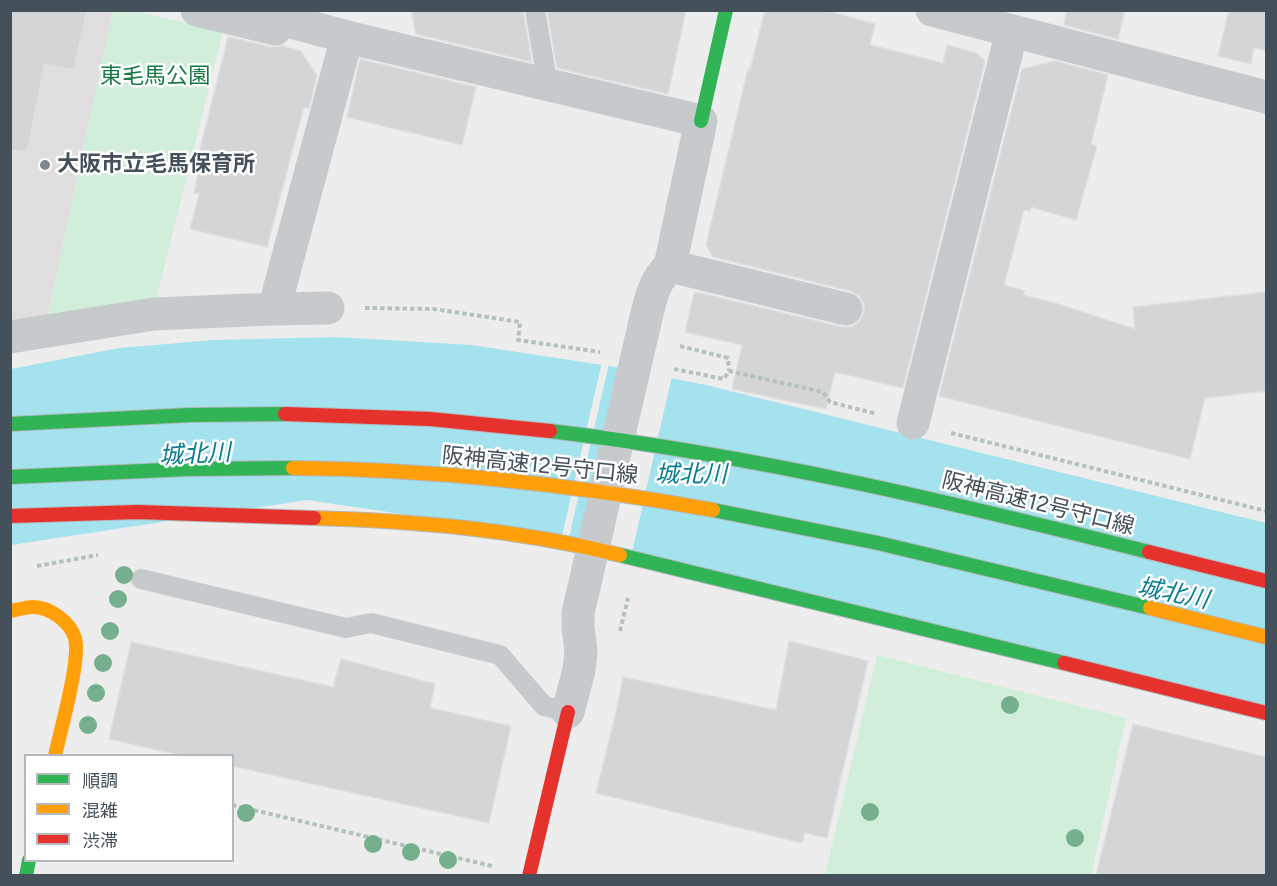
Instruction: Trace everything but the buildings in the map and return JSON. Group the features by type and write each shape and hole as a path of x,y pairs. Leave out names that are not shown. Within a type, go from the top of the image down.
{"main road":[{"path":"701,121 726,10"},
{"name":"阪神高速12号守口線","path":"10,424 135,415 223,412 396,417 489,424 759,462 883,488 1266,581"},
{"name":"阪神高速12号守口線","path":"10,477 137,469 310,467 483,478 614,494 740,513 1266,637"},
{"path":"10,516 138,512 392,520 476,528 580,545 1266,713"},
{"path":"10,611 33,607 49,611 66,623 75,639 75,664 55,754"},
{"path":"529,876 568,712"}],"street":[{"path":"197,10 275,29 284,20 347,38 701,121 669,266 656,284 645,322 584,587 578,627 579,670 568,712"},
{"path":"932,10 1266,97"},
{"path":"913,423 1012,31"},
{"path":"274,309 347,38"},
{"path":"669,266 846,309"},
{"path":"10,337 154,314 328,308"}],"lane":[{"path":"535,10 548,86"},
{"path":"141,579 346,628 371,623 500,655 544,706 568,712"}],"path":[{"path":"328,308 434,309 520,322 518,340 611,354"},
{"path":"671,369 724,379 729,371 728,358 679,345"},
{"path":"729,371 823,392 830,402 1266,511"},
{"path":"234,805 494,867"}],"shaded area":[{"name":"大阪市立毛馬保育所","path":"11,11 113,11 47,319 11,325"}],"green space":[{"name":"東毛馬公園","path":"113,11 133,11 223,31 155,304 47,319"},
{"path":"877,655 1126,718 1091,875 825,875"}],"water":[{"name":"城北川","path":"335,337 472,345 615,367 706,385 1266,523 1266,709 572,539 307,500 11,545 11,369 119,348 214,340"}],"pier":[{"path":"602,362 609,364 568,542 561,540"},
{"path":"623,366 672,376 631,557 582,545"}],"traffic: fast":[{"path":"701,121 726,10"},
{"path":"10,424 190,415 285,414"},
{"path":"550,431 626,441 777,467 926,498 1149,552"},
{"path":"10,477 188,469 293,468"},
{"path":"713,510 878,543 1150,608"},
{"path":"620,555 1064,663"},
{"path":"26,876 29,862"}],"traffic: slow":[{"path":"293,468 399,471 504,480 609,493 713,510"},
{"path":"314,518 468,528 545,539 620,555"},
{"path":"10,611 27,607 46,610 64,621 75,638 73,678 55,754"},
{"path":"1150,608 1266,637"}],"traffic: jam":[{"path":"285,414 430,419 550,431"},
{"path":"10,516 138,512 314,518"},
{"path":"1149,552 1266,581"},
{"path":"1064,663 1266,713"},
{"path":"529,876 568,712"}],"place":[{"name":"大阪市立毛馬保育所","path":"45,165"}]}
